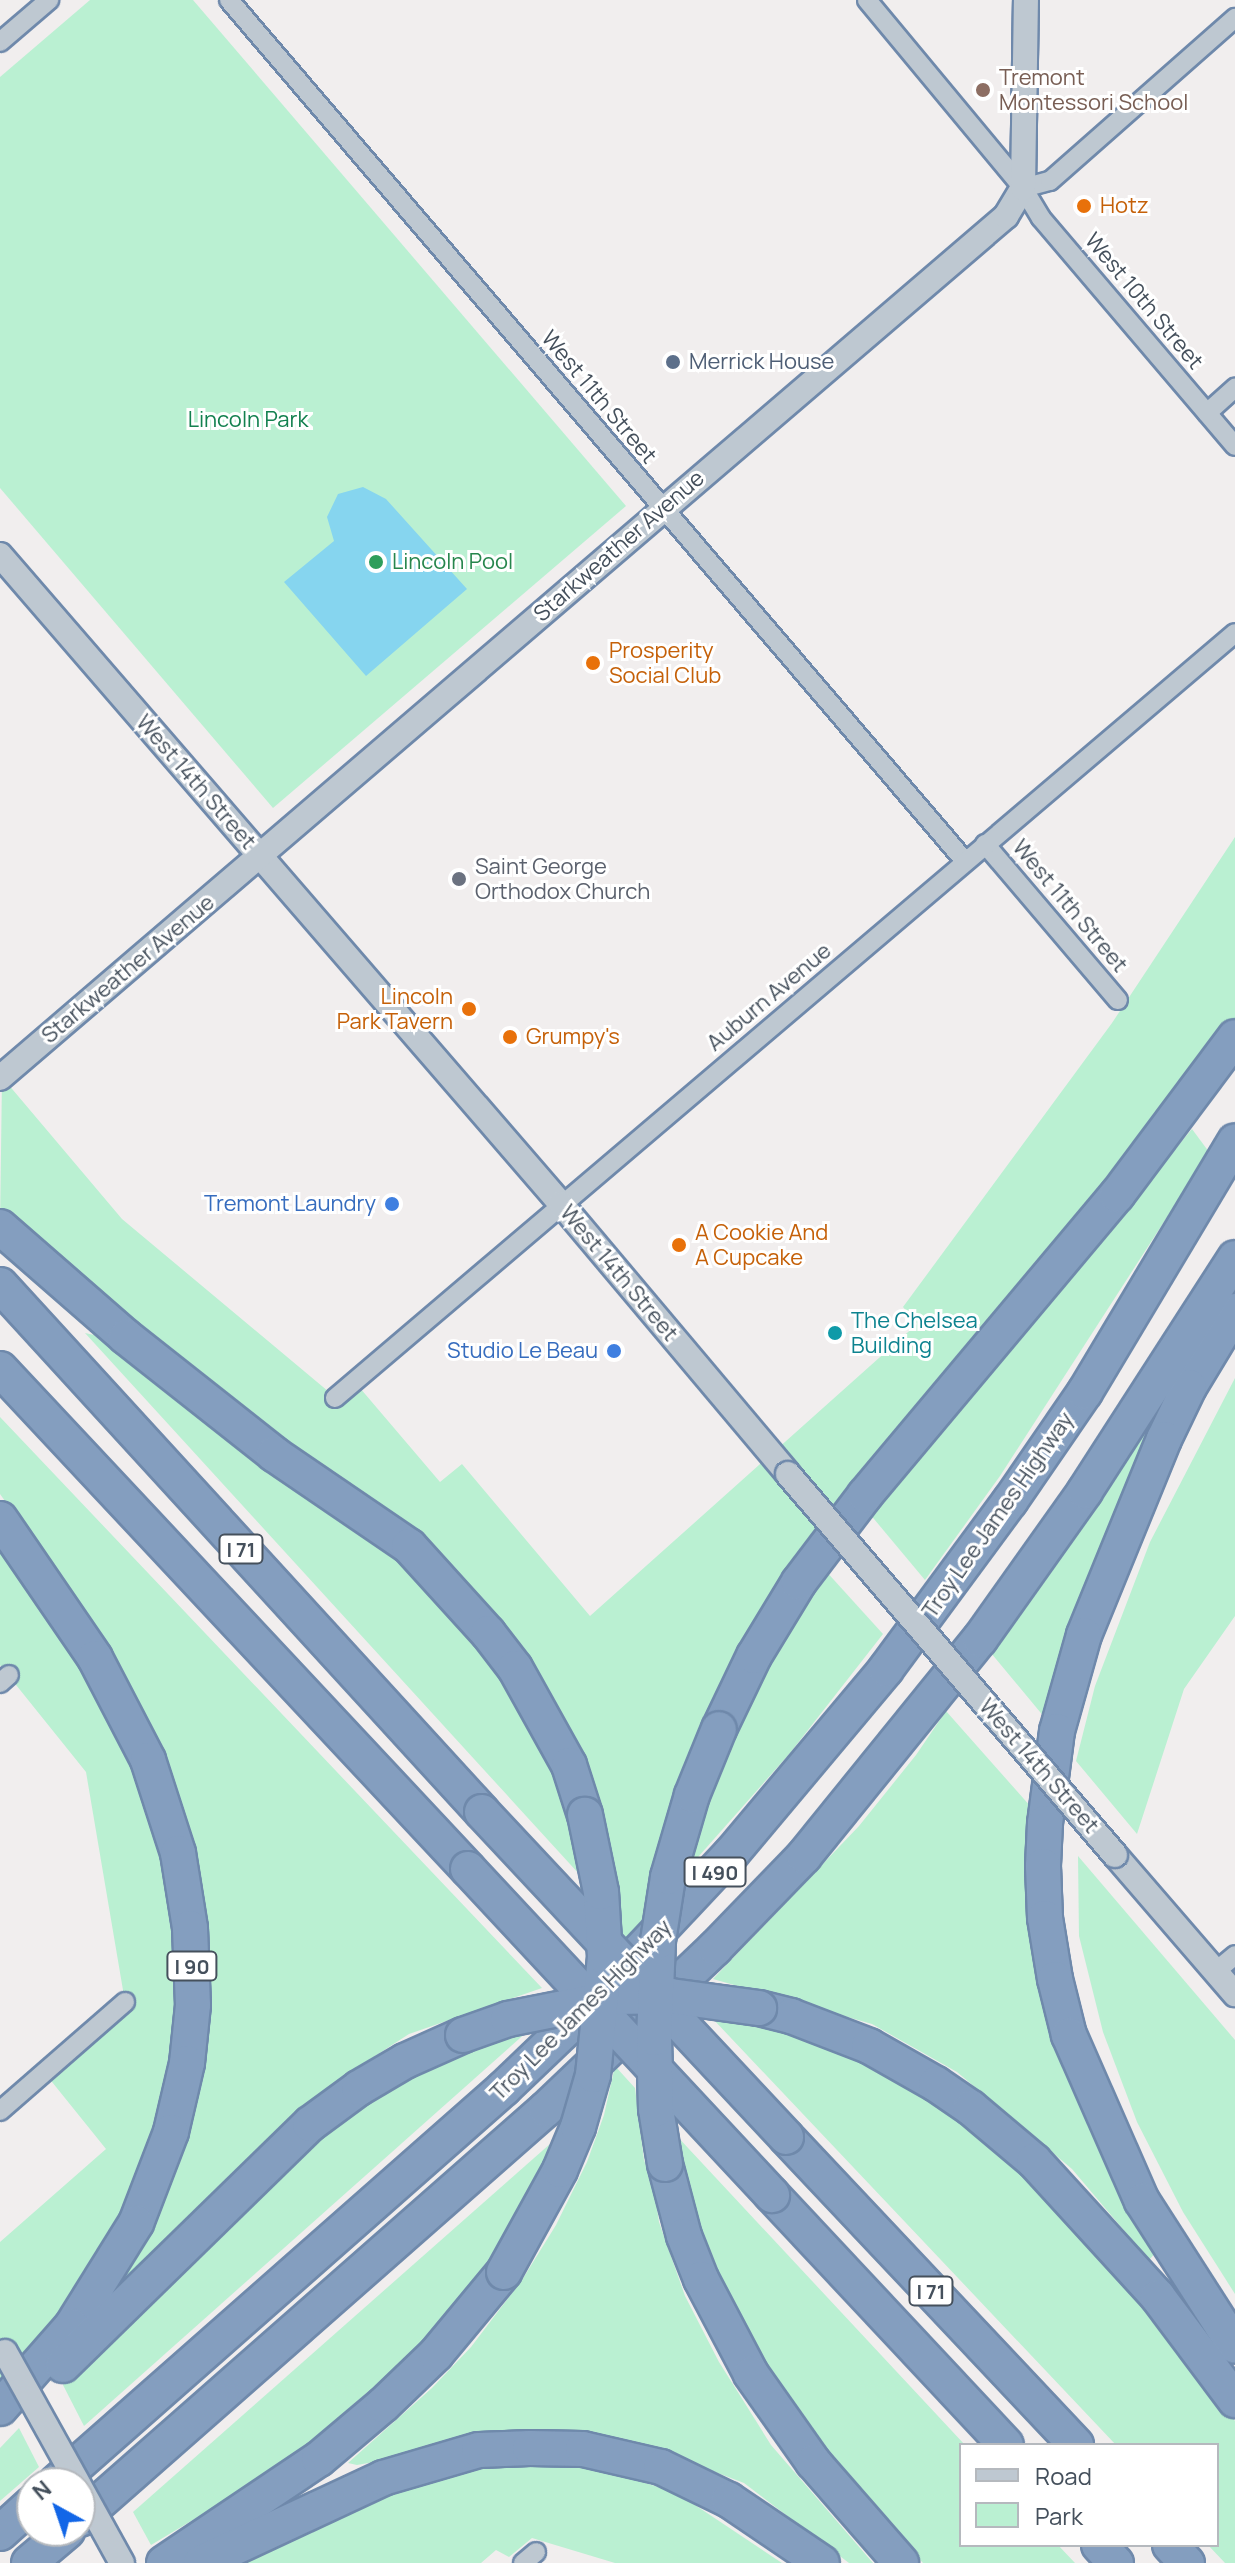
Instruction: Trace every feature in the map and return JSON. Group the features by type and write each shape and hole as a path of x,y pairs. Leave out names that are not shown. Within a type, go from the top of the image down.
{"highway":[{"path":"901,2563 813,2462 751,2374 701,2279 665,2164 656,2109 654,2038 658,1941 676,1850 692,1795 719,1729 754,1656 799,1582 865,1495 1117,1195 1235,1037"},
{"name":"Troy Lee James Highway","path":"74,2467 504,2088 573,2022 731,1854 886,1669 1010,1501 1085,1392 1235,1141"},
{"path":"0,1227 126,1337 274,1454 409,1546 488,1633 515,1668 569,1765 585,1815 601,1892 605,1957 593,2075 578,2127 560,2170 504,2272 445,2344 383,2405 319,2459 164,2563"},
{"name":"Troy Lee James Highway","path":"96,2505 546,2109 715,1948 804,1856 998,1614 1085,1491 1235,1258"},
{"name":"I 71","path":"0,1285 482,1812 1074,2443"},
{"path":"1235,1311 1189,1387 1164,1439 1084,1635 1057,1731 1043,1866 1045,1918 1055,1979 1069,2035 1142,2201 1235,2346"},
{"name":"I 71","path":"0,1369 1004,2443"},
{"name":"I 90","path":"0,1519 95,1658 148,1760 178,1853 190,1928 193,2005 187,2063 171,2132 136,2223 72,2326 0,2408"},
{"path":"0,2427 310,2124 359,2088 405,2061 508,2019 618,1997 671,1996 759,2008 791,2016 869,2046 936,2084 971,2108 1034,2161 1158,2297 1235,2400"},
{"path":"201,2563 383,2478 479,2450 530,2448 583,2449 661,2467 729,2500 822,2563"},
{"path":"0,2533 16,2518"},
{"path":"29,2563 48,2547"},
{"path":"1101,2547 1116,2563"},
{"path":"1172,2547 1187,2563"}],"street":[{"path":"0,42 49,0"},
{"name":"West 11th Street","path":"229,0 965,861"},
{"name":"West 10th Street","path":"867,0 1023,188 1041,218 1235,446"},
{"path":"1026,0 1023,188 1050,181 1235,18"},
{"name":"Starkweather Avenue","path":"0,1078 662,508 994,228 1006,216 1023,188"},
{"path":"1207,413 1235,388"},
{"name":"West 14th Street","path":"0,556 561,1204 788,1474 1235,1994"},
{"name":"Auburn Avenue","path":"335,1398 1235,633"},
{"name":"West 11th Street","path":"985,844 1118,1000"},
{"path":"1215,1972 1235,1955"},
{"path":"0,2111 125,2002"},
{"path":"3,2347 69,2467"},
{"path":"96,2516 122,2563"}],"green space":[{"name":"Lincoln Park","path":"90,0 193,0 626,506 273,808 0,488 0,77"},
{"path":"1235,837 1235,1037 799,1582 624,1969 595,1856 488,1633 0,1227 2,1077 122,1219 335,1397 354,1381 440,1482 462,1464 590,1616 917,1324 903,1307 1112,1023"},
{"path":"1192,1129 1209,1152 1000,1476 925,1580 869,1513"},
{"path":"85,1333 94,1335 185,1408 390,1550 496,1664 547,1754 576,1846 580,1875"},
{"path":"1235,1378 1235,1616 1184,1689 1137,1834 1076,1761 1095,1686 1150,1542"},
{"path":"0,1417 542,1988 409,2034 355,2069 308,2103 115,2293 137,2257 172,2179 190,2121 204,2046 209,1975 204,1903 190,1833 167,1766 85,1614 0,1494"},
{"path":"1146,1424 1152,1433 1094,1564 1071,1632 1050,1724 991,1653"},
{"path":"0,1519 95,1658 190,1928 155,2177 0,2408 0,2372 11,2362 0,2342 0,2242 106,2149 44,2072 125,2002 86,1772 0,1665"},
{"path":"824,1569 883,1634 790,1753 691,1865 714,1788 745,1711 779,1643"},
{"path":"946,1711 1031,1807 1026,1873 1158,2250 1149,2260 1072,2169 957,2072 872,2024 713,1979 859,1826 916,1755"},
{"path":"1078,1856 1235,2040 1235,2294 1183,2212 1137,2122 1103,2032 1079,1936"},
{"path":"713,2019 764,2021 830,2042 915,2086 1015,2161 1103,2250 1235,2421 1235,2563 1225,2563 1210,2547 1219,2547 1219,2443 1114,2443"},
{"path":"529,2030 84,2426 63,2385 127,2318 325,2130 393,2083 453,2053"},
{"path":"615,2066 635,2088 644,2160 654,2188 659,2222 685,2296 719,2362 771,2445 873,2563 849,2563 744,2483 673,2456 397,2458 357,2465 348,2463 432,2388 471,2347 522,2280 556,2225 587,2162 604,2115"},
{"path":"675,2134 963,2443 959,2443 959,2547 1060,2547 1075,2563 923,2563 876,2515 811,2434 765,2365 735,2311 685,2189"},
{"path":"559,2136 501,2251 423,2344 301,2450 253,2484 151,2545 133,2512"},
{"path":"19,2428 39,2467 16,2467 16,2487 0,2501 0,2448"},
{"path":"545,2463 611,2472 677,2493 782,2563 615,2563 532,2538 509,2557 496,2550 481,2563 238,2563 350,2507 423,2480 482,2466"}],"water":[{"name":"Lincoln Pool","path":"363,487 386,499 467,589 366,676 284,582 334,541 327,517 338,494"}],"place":[{"name":"Tremont Montessori School","path":"983,90"},
{"name":"Hotz","path":"1084,206"},
{"name":"Merrick House","path":"673,362"},
{"name":"Lincoln Pool","path":"376,562"},
{"name":"Prosperity Social Club","path":"593,663"},
{"name":"Saint George Orthodox Church","path":"459,879"},
{"name":"Lincoln Park Tavern","path":"469,1009"},
{"name":"Grumpy's","path":"510,1037"},
{"name":"Tremont Laundry","path":"392,1204"},
{"name":"A Cookie And A Cupcake","path":"679,1245"},
{"name":"The Chelsea Building","path":"835,1333"},
{"name":"Studio Le Beau","path":"614,1351"}]}
